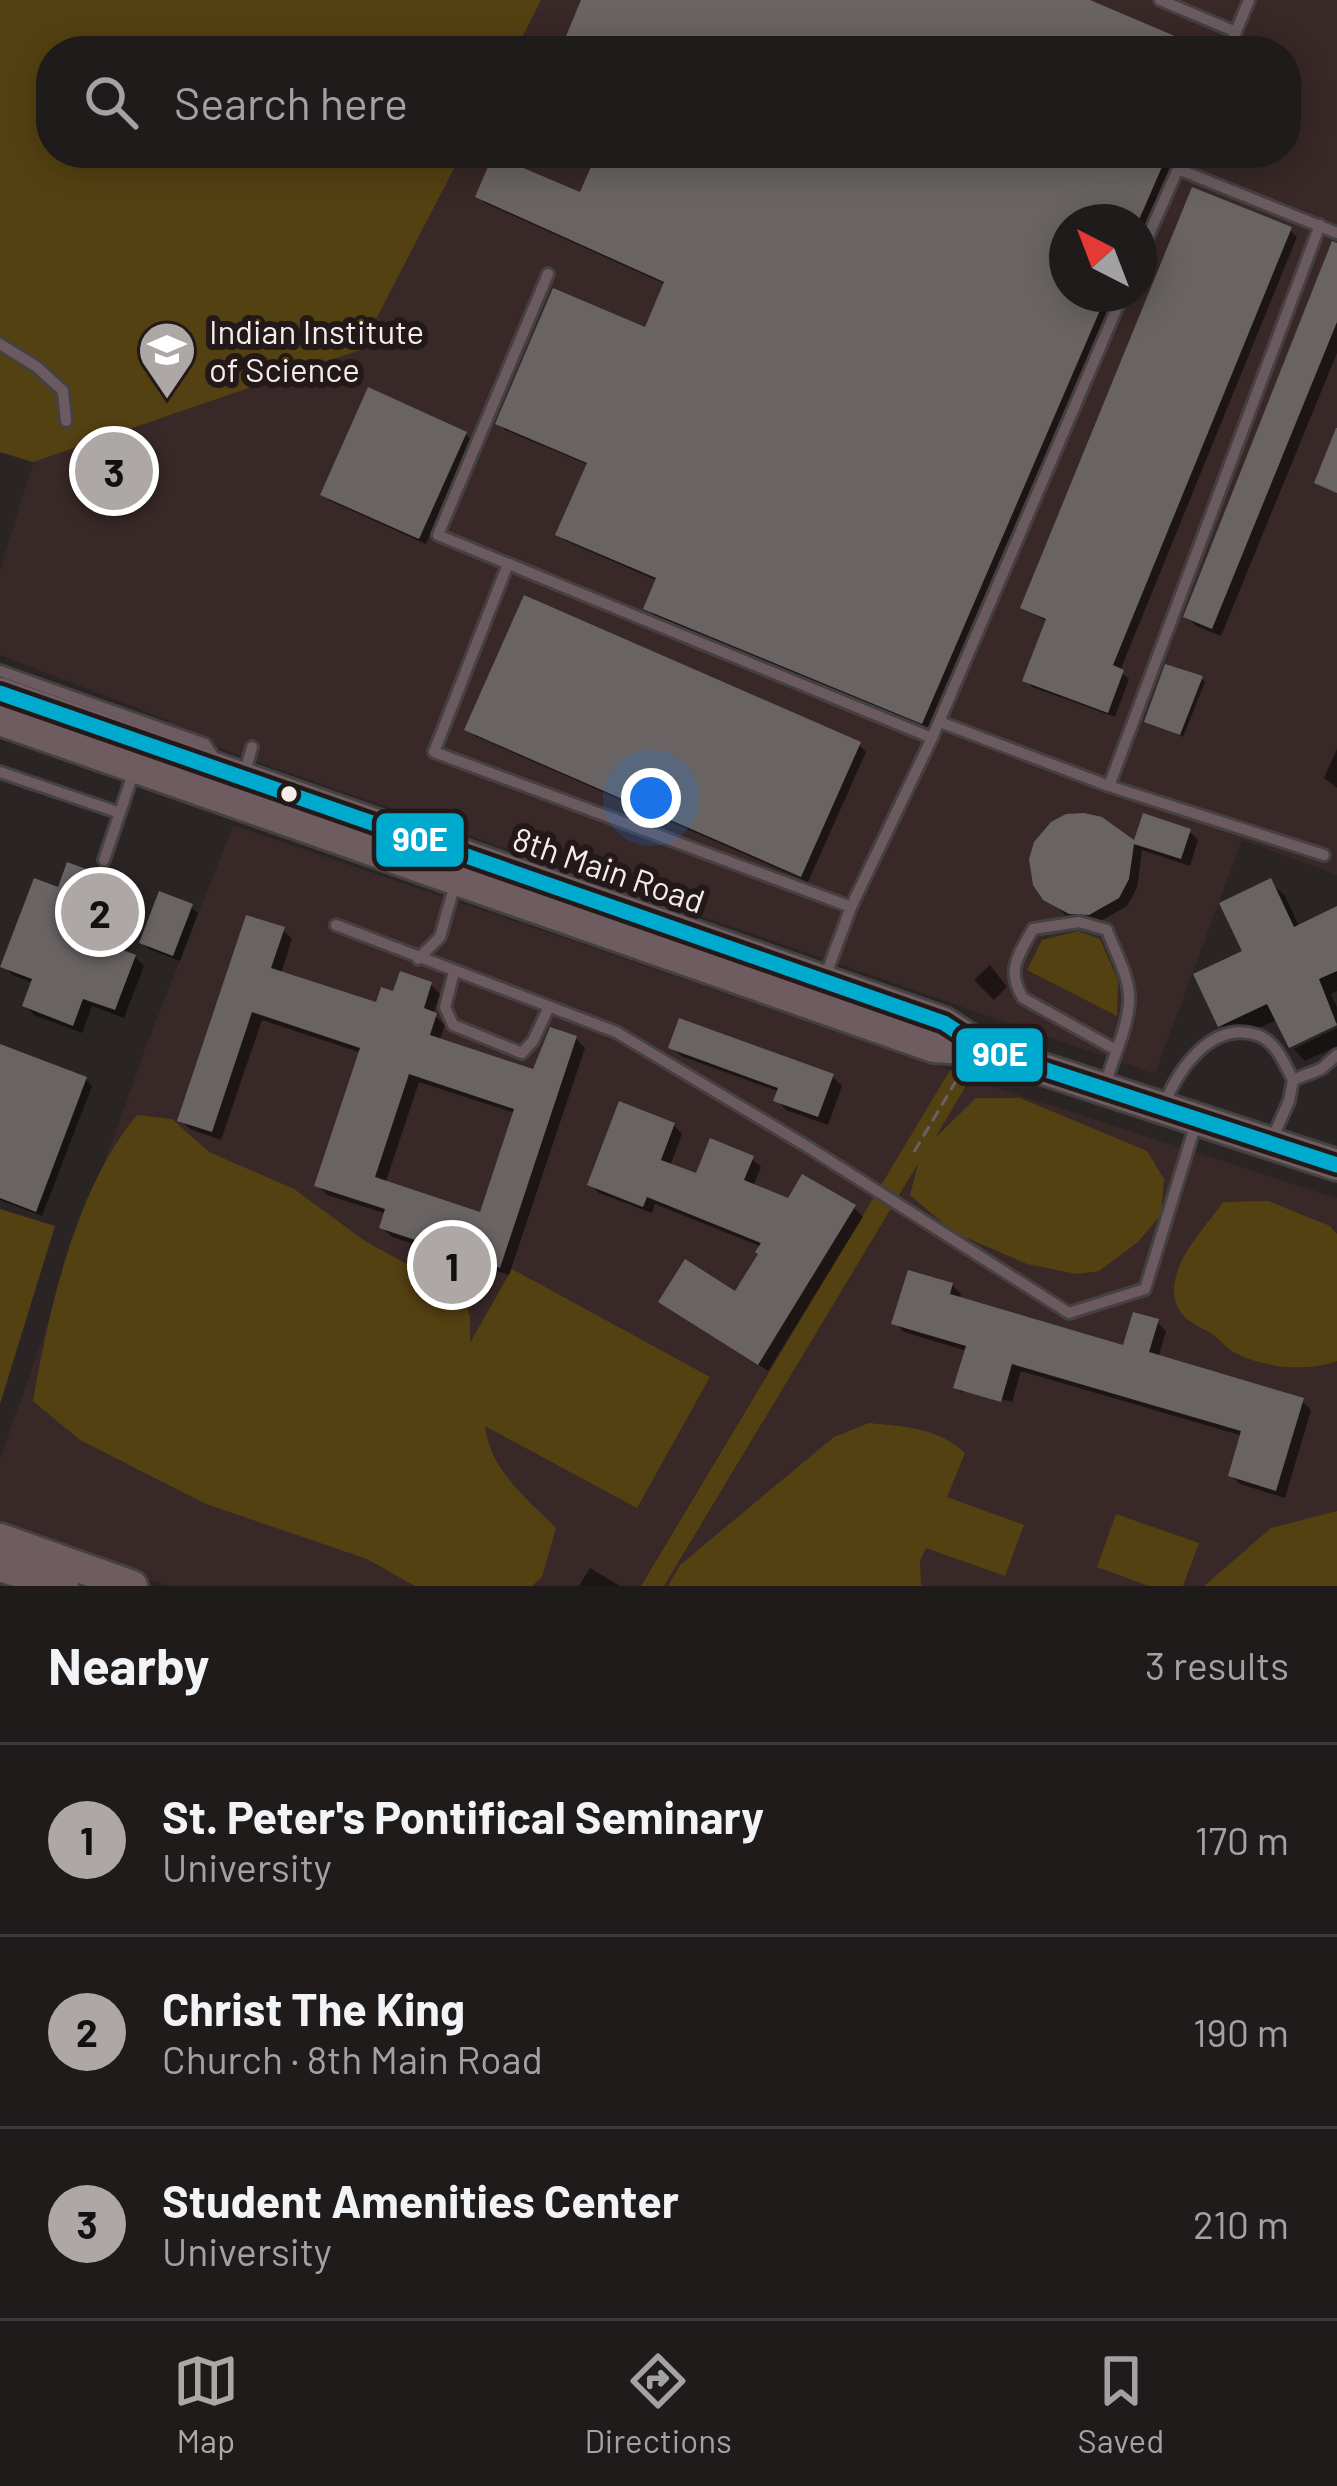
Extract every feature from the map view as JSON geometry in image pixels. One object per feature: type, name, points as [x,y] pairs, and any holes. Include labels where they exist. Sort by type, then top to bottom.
[{"type":"main road","name":"8th Main Road","points":[[3,705],[136,765],[456,881],[819,993],[944,1023],[974,1060],[1104,1089],[1337,1165]]},
{"type":"main road","name":"8th Main Road","points":[[3,705],[235,775],[819,993]]},
{"type":"main road","points":[[0,1539],[132,1586]]},
{"type":"main road","points":[[0,1566],[63,1586]]},
{"type":"lane","points":[[1160,0],[1236,32]]},
{"type":"lane","points":[[1234,36],[1249,0]]},
{"type":"lane","points":[[1157,216],[1178,169],[1337,233]]},
{"type":"lane","points":[[1109,786],[1320,225]]},
{"type":"lane","points":[[548,274],[438,535],[932,738]]},
{"type":"lane","points":[[819,993],[851,907],[940,722],[1115,312]]},
{"type":"lane","points":[[0,344],[37,367],[63,392],[66,421]]},
{"type":"lane","points":[[508,564],[434,752],[851,907]]},
{"type":"lane","points":[[940,722],[1109,786],[1324,855]]},
{"type":"lane","points":[[235,775],[252,747]]},
{"type":"lane","points":[[104,860],[136,765]]},
{"type":"lane","points":[[0,772],[120,813]]},
{"type":"lane","points":[[418,959],[440,937],[456,881]]},
{"type":"lane","points":[[1104,1089],[1116,1050],[1130,1002],[1107,930],[1079,922],[1033,929],[1012,966],[1014,983],[1023,998],[1116,1050]]},
{"type":"lane","points":[[336,925],[616,1032],[1069,1313],[1145,1289],[1197,1120]]},
{"type":"lane","points":[[454,972],[445,1007],[454,1025],[522,1053],[533,1042],[549,1007]]},
{"type":"lane","points":[[1162,1108],[1173,1080],[1204,1046],[1234,1034],[1259,1035],[1278,1051],[1293,1080],[1270,1143]]},
{"type":"lane","points":[[1293,1080],[1321,1069],[1337,1055]]},
{"type":"path","points":[[914,1152],[974,1060]]},
{"type":"shaded area","points":[[0,0],[1337,0],[1337,875],[1242,840],[1155,1074],[249,759],[166,727],[168,720],[0,655],[0,570],[33,463],[0,452]]},
{"type":"shaded area","points":[[0,0],[541,0],[523,36],[36,36],[36,168],[454,168],[360,350],[33,462],[0,452]]},
{"type":"shaded area","points":[[233,825],[950,1070],[641,1586],[169,1586],[0,1534],[0,1459],[143,1054]]},
{"type":"shaded area","points":[[1078,931],[1100,939],[1118,980],[1117,1016],[1027,970],[1042,940]]},
{"type":"shaded area","points":[[950,1070],[970,1079],[935,1138],[976,1098],[1020,1098],[1147,1151],[1164,1179],[1161,1215],[1138,1242],[1099,1271],[1077,1274],[1027,1264],[953,1232],[910,1195],[918,1164],[664,1586],[641,1586]]},
{"type":"shaded area","points":[[970,1079],[1337,1198],[1337,1586],[664,1586]]},
{"type":"shaded area","points":[[137,1115],[172,1119],[209,1152],[294,1189],[365,1241],[461,1294],[470,1316],[470,1343],[512,1269],[710,1377],[637,1508],[485,1426],[502,1470],[556,1528],[542,1577],[532,1586],[415,1586],[367,1559],[206,1504],[80,1440],[33,1401],[68,1251],[97,1178]]},
{"type":"shaded area","points":[[1268,1201],[1330,1226],[1337,1234],[1337,1361],[1300,1367],[1248,1359],[1189,1321],[1177,1306],[1174,1291],[1179,1267],[1223,1202]]},
{"type":"shaded area","points":[[0,1209],[55,1226],[0,1404]]},
{"type":"shaded area","points":[[869,1423],[932,1433],[965,1453],[947,1497],[1024,1525],[1005,1576],[926,1548],[920,1561],[921,1586],[668,1586],[680,1565],[834,1437]]},
{"type":"shaded area","points":[[1337,1511],[1337,1586],[1204,1586],[1271,1528]]},
{"type":"shaded area","points":[[1116,1514],[1199,1543],[1183,1586],[1149,1586],[1097,1567]]},
{"type":"building","points":[[581,0],[1090,0],[1175,36],[566,36]]},
{"type":"building","points":[[487,168],[524,168],[580,192],[590,168],[1161,168],[1146,204],[1049,204],[1049,312],[1099,312],[922,724],[643,609],[656,578],[555,535],[587,463],[495,424],[553,288],[645,327],[664,282],[475,197]]},
{"type":"building","points":[[1192,187],[1292,227],[1113,665],[1124,670],[1108,713],[1022,681],[1046,619],[1020,608],[1141,312],[1157,312],[1157,273]]},
{"type":"building","points":[[1332,241],[1337,243],[1337,322],[1212,629],[1183,617]]},
{"type":"building","points":[[368,387],[467,432],[419,539],[320,495]]},
{"type":"building","points":[[1337,428],[1337,493],[1314,483]]},
{"type":"building","points":[[524,595],[861,742],[801,877],[464,730]]},
{"type":"building","points":[[1165,664],[1203,676],[1180,735],[1144,722]]},
{"type":"building","points":[[1143,813],[1191,829],[1181,859],[1134,844],[1129,879],[1119,898],[1089,915],[1069,914],[1043,900],[1033,885],[1029,859],[1034,842],[1051,822],[1066,814],[1102,817],[1134,840]]},
{"type":"building","points":[[67,862],[116,880],[94,939],[136,955],[115,1010],[83,999],[73,1026],[22,1006],[32,979],[0,967],[34,878],[58,887]]},
{"type":"building","points":[[1271,878],[1294,927],[1337,906],[1337,971],[1319,979],[1337,1025],[1289,1048],[1267,1004],[1218,1027],[1193,974],[1242,951],[1219,903]]},
{"type":"building","points":[[159,891],[193,904],[173,956],[139,943]]},
{"type":"building","points":[[246,915],[285,927],[271,968],[376,1002],[381,987],[393,991],[400,971],[432,982],[424,1008],[437,1013],[430,1035],[533,1069],[550,1027],[577,1036],[500,1268],[379,1228],[385,1209],[314,1186],[360,1048],[252,1012],[212,1132],[177,1121]],"holes":[[[409,1074],[514,1109],[480,1212],[375,1177]]]},
{"type":"building","points":[[679,1018],[834,1074],[818,1117],[773,1101],[778,1088],[668,1048]]},
{"type":"building","points":[[0,1044],[87,1077],[36,1212],[0,1198]]},
{"type":"building","points":[[619,1101],[675,1123],[661,1160],[696,1173],[710,1138],[754,1156],[744,1180],[788,1198],[802,1174],[856,1205],[758,1365],[658,1302],[685,1259],[735,1291],[761,1243],[647,1197],[643,1207],[587,1185]]},
{"type":"building","points":[[908,1270],[953,1283],[950,1294],[1123,1345],[1133,1312],[1159,1319],[1149,1352],[1304,1398],[1276,1491],[1228,1476],[1241,1431],[1012,1364],[1001,1402],[953,1388],[966,1346],[891,1324]]},
{"type":"transit line","name":"90E","points":[[0,693],[944,1023],[985,1050],[1337,1165]]},
{"type":"place","name":"Indian Institute of Science","points":[[167,401]]},
{"type":"place","name":"Student Amenities Center","points":[[114,471]]},
{"type":"place","name":"Christ The King","points":[[100,912]]},
{"type":"place","name":"St. Peter's Pontifical Seminary","points":[[452,1265]]}]
